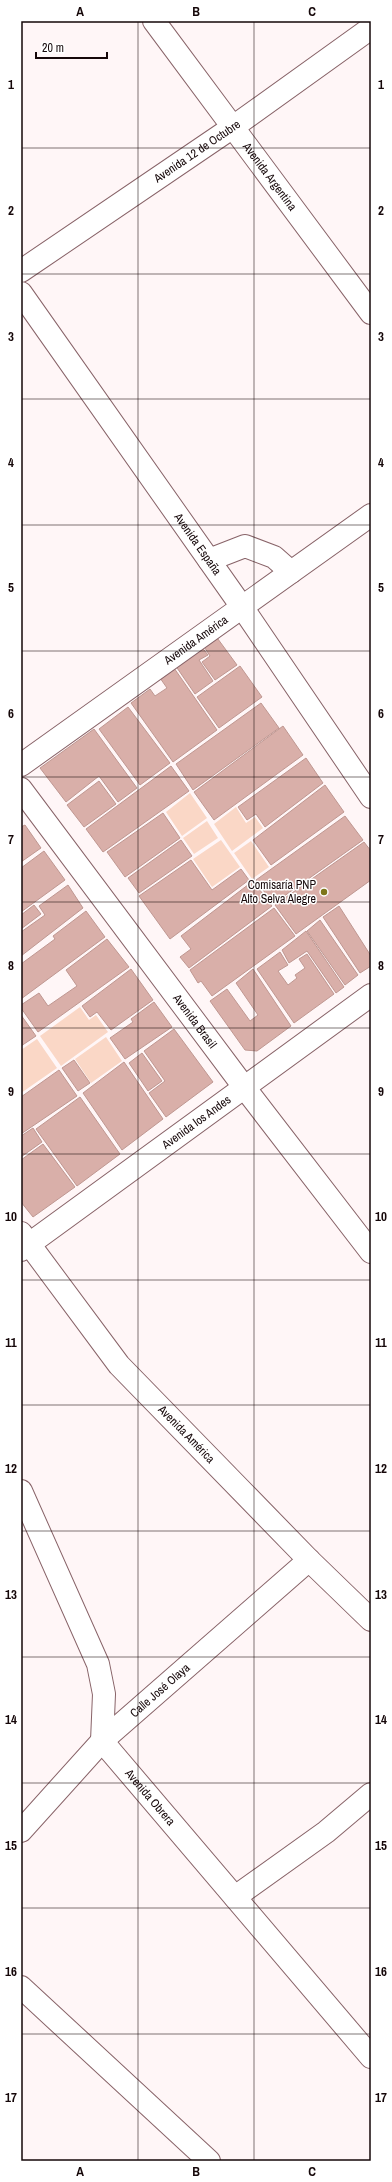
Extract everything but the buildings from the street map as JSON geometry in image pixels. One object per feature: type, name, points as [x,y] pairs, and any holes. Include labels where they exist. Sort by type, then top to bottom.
[{"type":"street","name":"Avenida Argentina","points":[[154,21],[371,313]]},
{"type":"street","name":"Avenida 12 de Octubre","points":[[21,271],[233,127],[371,28]]},
{"type":"street","name":"Avenida España","points":[[21,293],[242,607],[371,797]]},
{"type":"street","name":"Avenida América","points":[[21,765],[371,515]]},
{"type":"street","points":[[209,560],[245,546],[274,557],[291,572]]},
{"type":"street","name":"Avenida Brasil","points":[[21,789],[244,1087],[371,1252]]},
{"type":"street","name":"Avenida los Andes","points":[[24,1242],[244,1087],[371,994]]},
{"type":"street","name":"Avenida América","points":[[24,1242],[119,1364],[309,1560],[371,1620]]},
{"type":"street","points":[[21,1491],[98,1664],[104,1694],[102,1741]]},
{"type":"street","name":"Calle José Olaya","points":[[21,1831],[102,1741],[309,1560]]},
{"type":"street","name":"Avenida Obrera","points":[[102,1741],[371,2057]]},
{"type":"street","points":[[235,1897],[326,1832],[371,1794]]},
{"type":"street","points":[[21,1987],[208,2161]]},
{"type":"shaded area","points":[[190,793],[207,818],[182,836],[166,812]]},
{"type":"shaded area","points":[[236,807],[246,823],[255,817],[263,828],[232,851],[214,824]]},
{"type":"shaded area","points":[[207,821],[218,838],[194,854],[183,838]]},
{"type":"shaded area","points":[[221,840],[240,867],[212,887],[193,859]]},
{"type":"shaded area","points":[[251,841],[269,867],[252,879],[234,853]]},
{"type":"shaded area","points":[[80,1007],[89,1020],[96,1015],[108,1032],[61,1066],[40,1036]]},
{"type":"shaded area","points":[[106,1037],[122,1061],[91,1083],[75,1059]]},
{"type":"shaded area","points":[[37,1039],[57,1068],[21,1093],[21,1050]]},
{"type":"place","name":"Comisaría PNP Alto Selva Alegre","points":[[324,892]]}]
